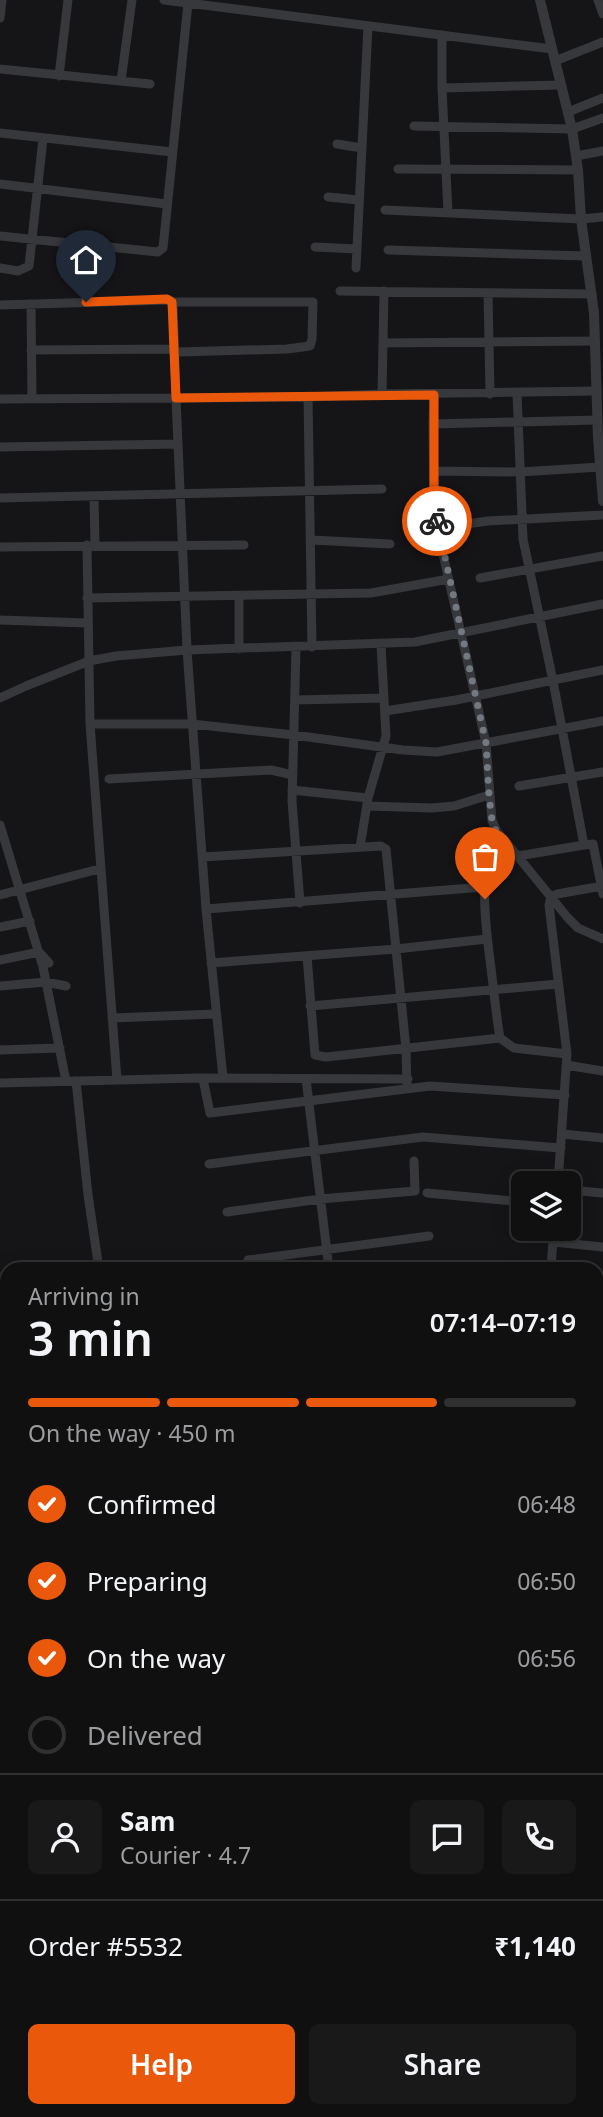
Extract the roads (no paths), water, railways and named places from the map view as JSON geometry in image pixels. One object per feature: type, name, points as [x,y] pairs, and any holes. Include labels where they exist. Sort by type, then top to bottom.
[{"type":"street","points":[[0,19],[2,0]]},
{"type":"street","points":[[59,76],[68,0]]},
{"type":"street","points":[[121,81],[131,0]]},
{"type":"street","points":[[164,0],[552,49]]},
{"type":"street","points":[[540,0],[572,129],[586,256],[598,313],[595,341],[599,365],[597,391],[600,406],[597,420],[603,501]]},
{"type":"street","points":[[598,0],[603,14]]},
{"type":"street","points":[[0,236],[158,252],[164,244],[188,3]]},
{"type":"street","points":[[356,268],[368,26]]},
{"type":"street","points":[[442,35],[448,213]]},
{"type":"street","points":[[555,61],[603,42]]},
{"type":"street","points":[[0,69],[150,84]]},
{"type":"street","points":[[442,88],[561,85]]},
{"type":"street","points":[[568,112],[603,98]]},
{"type":"street","points":[[414,126],[572,129],[603,118]]},
{"type":"street","points":[[0,132],[172,152]]},
{"type":"street","points":[[0,268],[18,271],[29,266],[43,139]]},
{"type":"street","points":[[337,144],[362,148]]},
{"type":"street","points":[[576,156],[603,151]]},
{"type":"street","points":[[398,169],[578,170]]},
{"type":"street","points":[[0,184],[166,204]]},
{"type":"street","points":[[328,197],[359,200]]},
{"type":"street","points":[[385,210],[603,218]]},
{"type":"street","points":[[315,247],[357,249]]},
{"type":"street","points":[[388,250],[586,256]]},
{"type":"street","points":[[340,291],[592,294]]},
{"type":"street","points":[[382,394],[384,291]]},
{"type":"street","points":[[488,293],[490,394]]},
{"type":"street","points":[[0,305],[167,299],[172,302],[313,302],[312,339],[307,348],[179,352],[174,349],[31,350]]},
{"type":"street","points":[[172,302],[187,650],[206,909],[223,1079]]},
{"type":"street","points":[[31,304],[32,398]]},
{"type":"street","points":[[383,343],[595,341]]},
{"type":"street","points":[[0,398],[308,397],[597,391]]},
{"type":"street","points":[[517,393],[521,519],[529,568],[572,777],[593,844],[603,889],[572,890],[551,897]]},
{"type":"street","points":[[434,395],[437,528],[486,743],[492,821],[496,831],[578,928],[603,939]]},
{"type":"street","points":[[308,397],[312,648]]},
{"type":"street","points":[[433,424],[597,420]]},
{"type":"street","points":[[0,447],[177,444]]},
{"type":"street","points":[[434,471],[520,472],[600,467]]},
{"type":"street","points":[[0,498],[382,489]]},
{"type":"street","points":[[94,497],[87,598],[90,724],[117,1080]]},
{"type":"street","points":[[437,528],[521,519],[603,515]]},
{"type":"street","points":[[311,540],[390,544]]},
{"type":"street","points":[[0,547],[244,545]]},
{"type":"street","points":[[480,579],[603,556]]},
{"type":"street","points":[[87,598],[239,597],[390,591],[449,579]]},
{"type":"street","points":[[239,597],[239,649]]},
{"type":"street","points":[[0,698],[89,661],[116,656],[187,650],[312,648],[415,642],[603,604]]},
{"type":"street","points":[[0,620],[87,623]]},
{"type":"street","points":[[360,847],[367,802],[384,747],[381,645]]},
{"type":"street","points":[[296,648],[292,790],[300,903]]},
{"type":"street","points":[[385,711],[477,696],[603,670]]},
{"type":"street","points":[[295,700],[384,698]]},
{"type":"street","points":[[90,724],[192,724],[437,752],[603,721]]},
{"type":"street","points":[[109,779],[271,771],[293,775]]},
{"type":"street","points":[[519,786],[603,772]]},
{"type":"street","points":[[292,790],[367,802],[432,808],[454,806],[489,795]]},
{"type":"street","points":[[496,831],[489,848],[484,887],[487,939],[500,1038]]},
{"type":"street","points":[[1,832],[39,952],[60,1048],[71,1081],[98,1262]]},
{"type":"street","points":[[518,856],[593,844]]},
{"type":"street","points":[[202,857],[381,846],[386,849],[407,1049],[407,1083]]},
{"type":"street","points":[[0,863],[12,860]]},
{"type":"street","points":[[0,895],[99,869]]},
{"type":"street","points":[[206,909],[484,887]]},
{"type":"street","points":[[551,897],[550,914],[566,1060],[559,1171]]},
{"type":"street","points":[[0,927],[30,921]]},
{"type":"street","points":[[211,963],[397,949],[487,939]]},
{"type":"street","points":[[0,960],[39,952]]},
{"type":"street","points":[[39,952],[49,963]]},
{"type":"street","points":[[307,956],[315,1055],[326,1057],[500,1038],[514,1048],[603,1071]]},
{"type":"street","points":[[0,986],[46,982],[65,986]]},
{"type":"street","points":[[310,1006],[558,984]]},
{"type":"street","points":[[112,1018],[216,1014]]},
{"type":"street","points":[[0,1050],[60,1048]]},
{"type":"street","points":[[203,1079],[209,1113],[308,1103],[407,1083]]},
{"type":"street","points":[[0,1083],[306,1079],[407,1083],[565,1095]]},
{"type":"street","points":[[306,1079],[328,1262]]},
{"type":"street","points":[[562,1134],[603,1138]]},
{"type":"street","points":[[209,1164],[423,1137],[561,1149]]},
{"type":"street","points":[[227,1212],[320,1199],[415,1191],[414,1161]]},
{"type":"street","points":[[581,1191],[603,1193]]},
{"type":"street","points":[[427,1193],[511,1201]]},
{"type":"street","points":[[248,1260],[429,1236]]},
{"type":"street","points":[[551,1262],[553,1242],[603,1247]]}]
